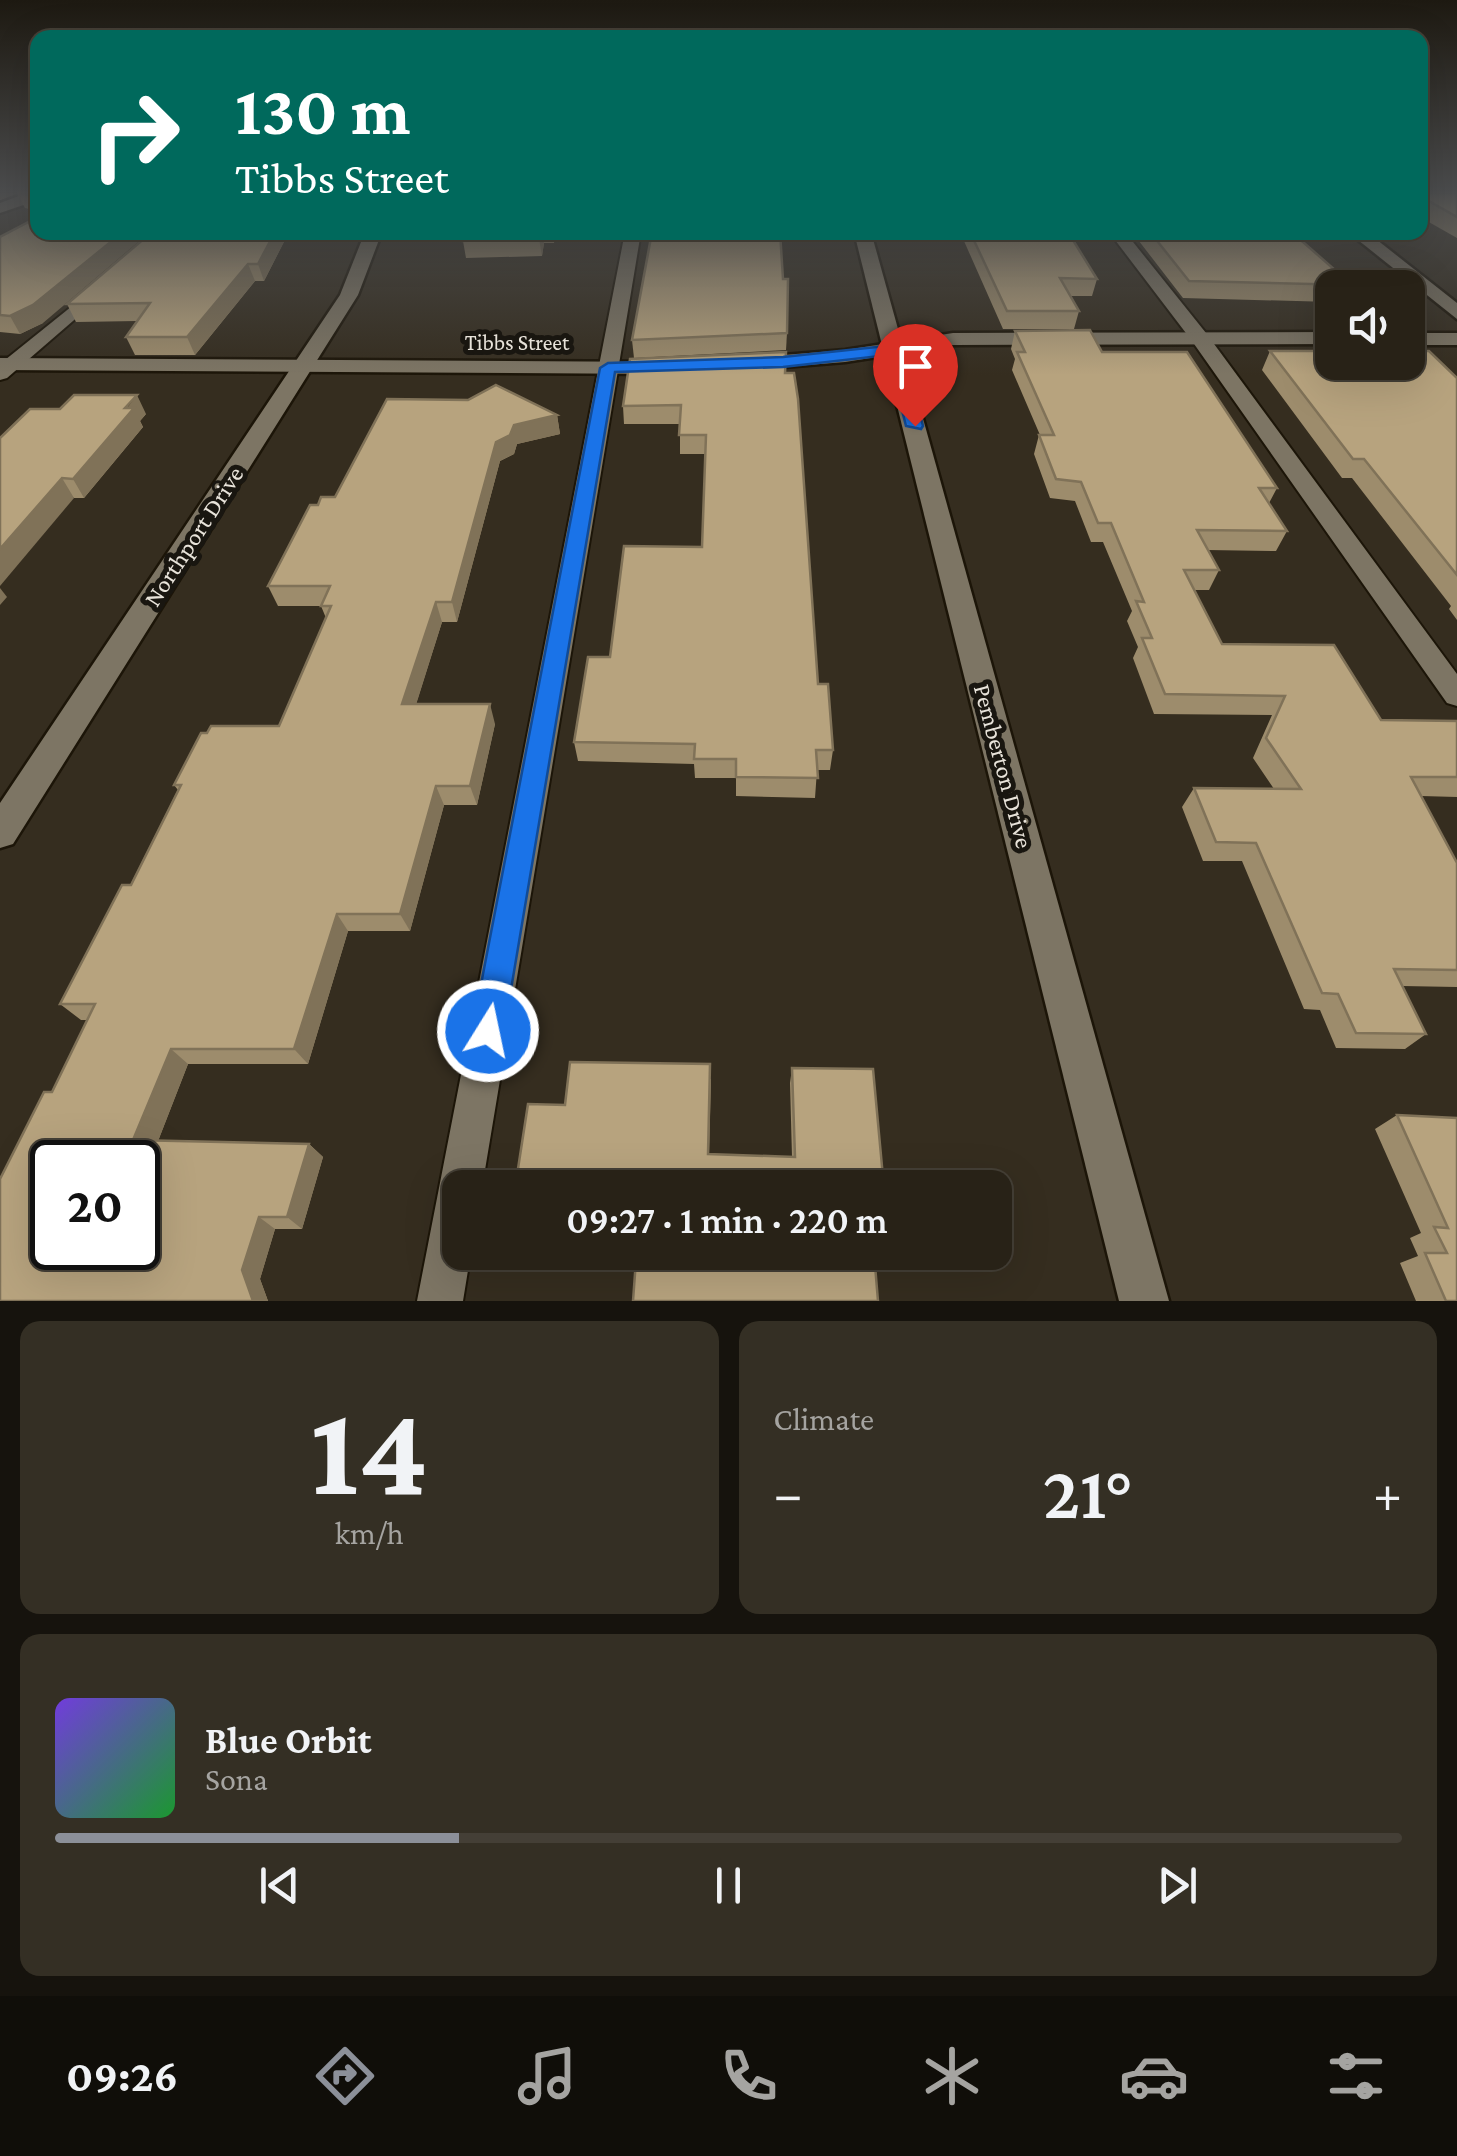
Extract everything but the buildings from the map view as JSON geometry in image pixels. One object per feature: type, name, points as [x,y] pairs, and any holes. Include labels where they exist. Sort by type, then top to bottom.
[{"type":"street","name":"Northport Drive","points":[[0,833],[349,295],[365,254]]},
{"type":"street","name":"Pemberton Drive","points":[[868,254],[1144,1301]]},
{"type":"street","points":[[1383,254],[1457,313]]},
{"type":"street","points":[[732,365],[984,338],[1315,338]]},
{"type":"street","points":[[1425,338],[1457,339]]},
{"type":"street","name":"Tibbs Street","points":[[4,367],[697,367]]},
{"type":"lane","points":[[463,1170],[629,254]]},
{"type":"lane","points":[[1133,254],[1199,337],[1457,696]]},
{"type":"lane","points":[[4,367],[110,280]]},
{"type":"lane","points":[[440,1301],[445,1270]]},
{"type":"route","points":[[488,1031],[608,368],[783,362],[895,350],[915,426]]}]
